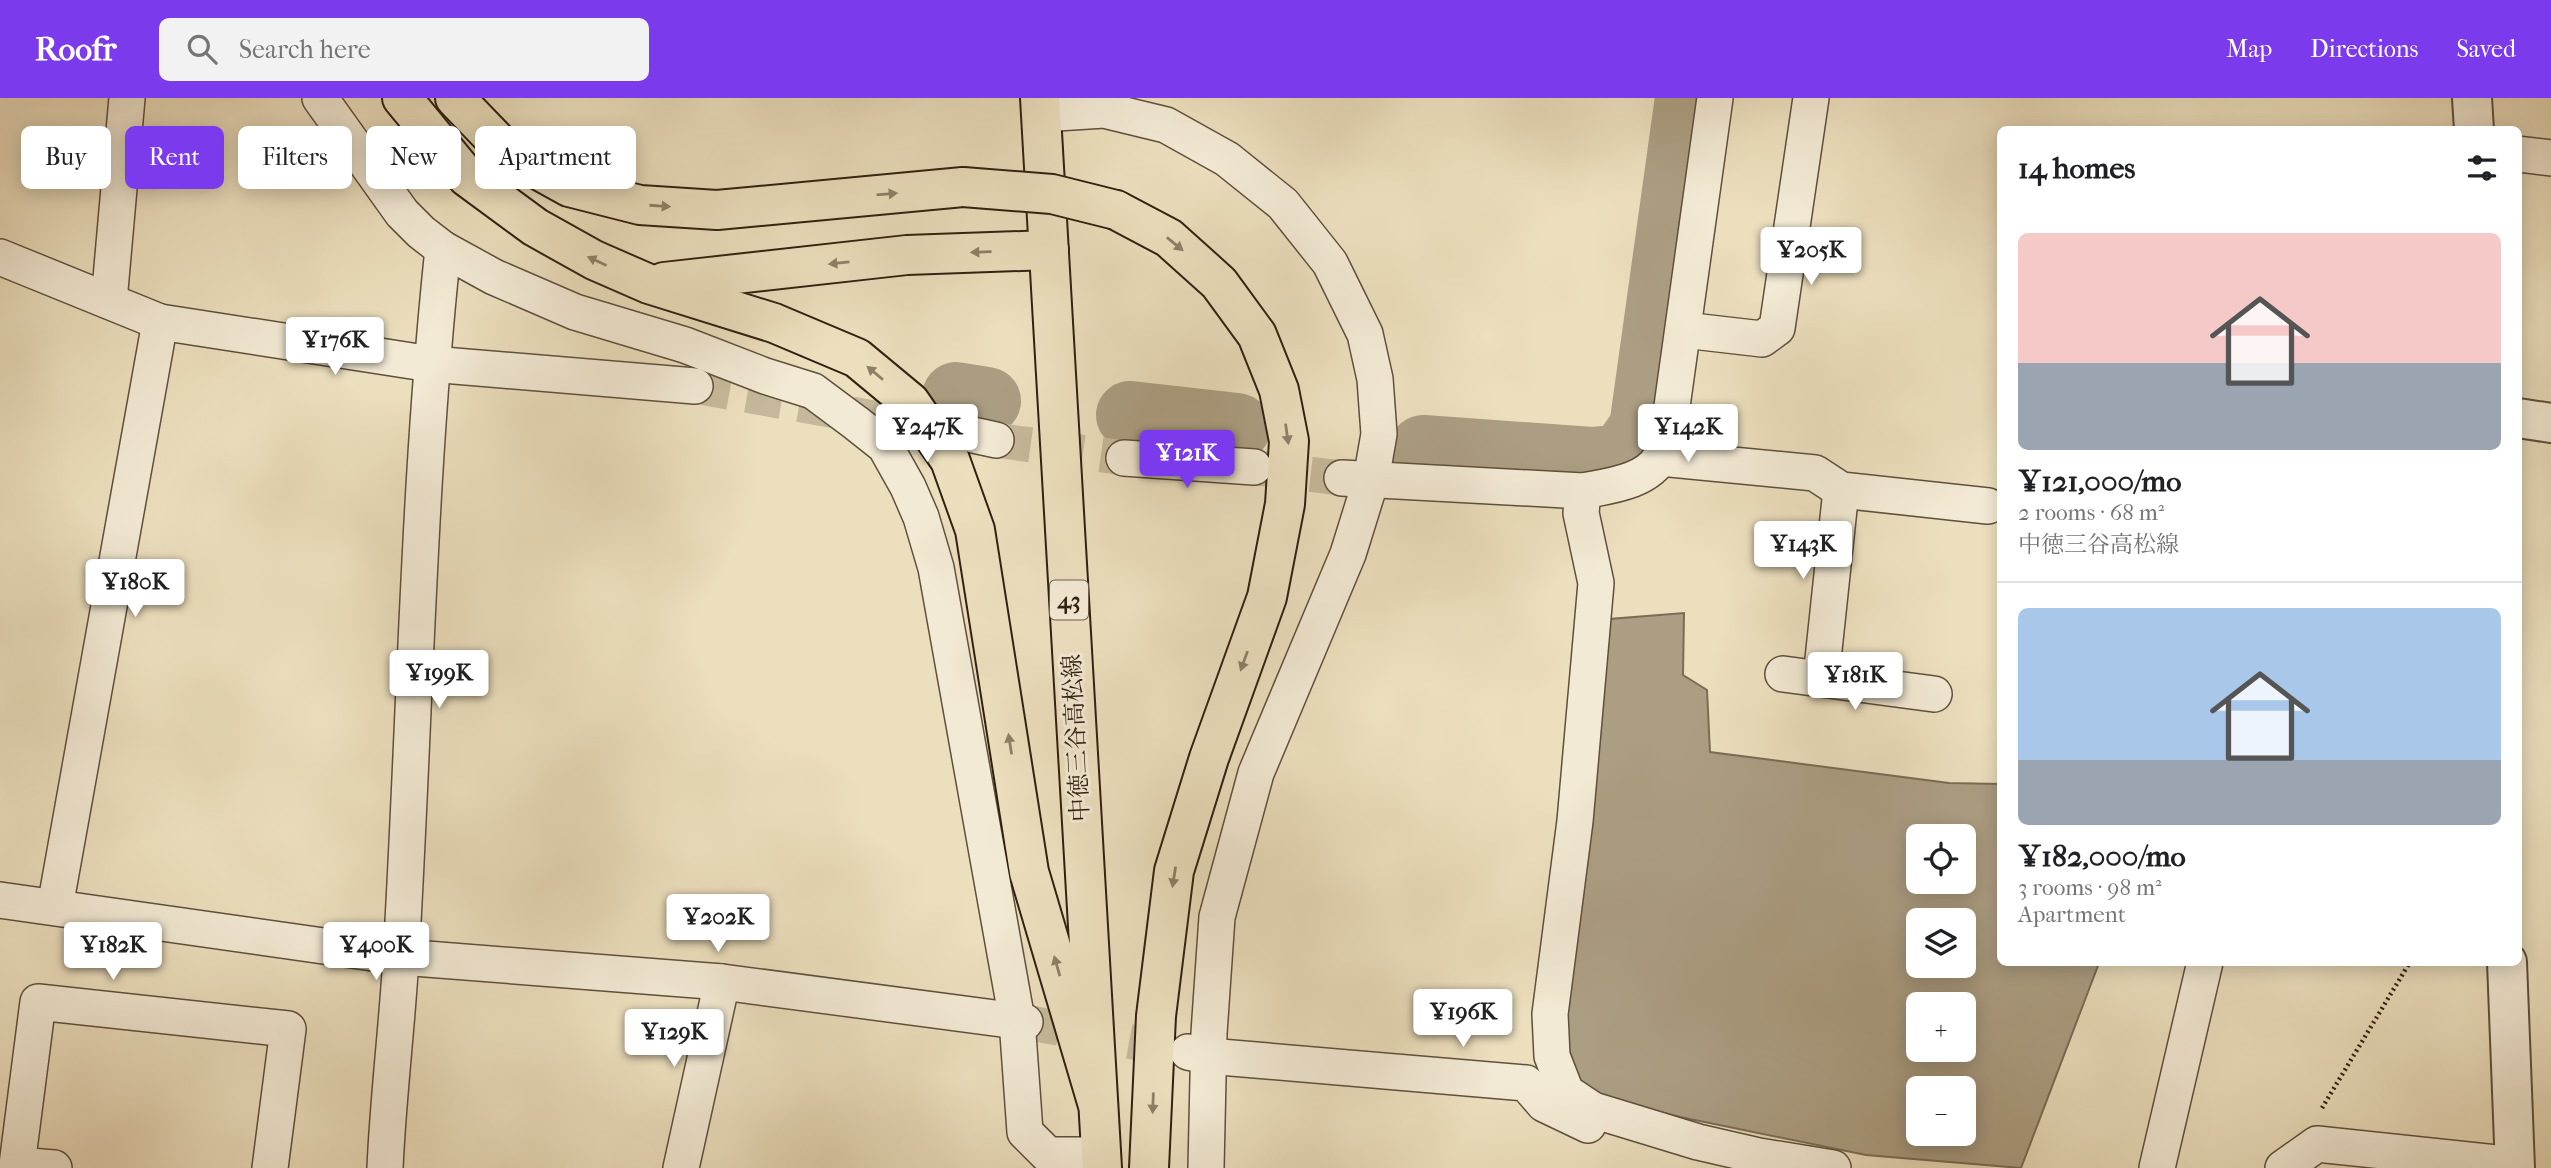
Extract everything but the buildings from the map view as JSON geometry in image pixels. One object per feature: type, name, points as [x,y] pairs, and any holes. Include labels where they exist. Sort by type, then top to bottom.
[{"type":"main road","points":[[402,98],[467,177],[535,228],[594,260],[649,284],[774,323],[858,358],[909,402],[950,460],[975,530],[1029,872],[1097,1102]]},
{"type":"main road","points":[[455,98],[508,153],[569,187],[640,205],[717,210],[962,187],[1052,194],[1116,210],[1169,238],[1219,283],[1257,335],[1279,390],[1289,441],[1285,504],[1267,597],[1209,758],[1174,871],[1156,1016],[1149,1168]]},
{"type":"main road","name":"中徳三谷高松線","points":[[1040,106],[1101,1161]]},
{"type":"main road","points":[[649,284],[907,255],[1049,250]]},
{"type":"street","points":[[109,301],[127,98]]},
{"type":"street","points":[[320,98],[402,213],[443,249],[494,277],[575,312],[685,345],[765,376],[813,391],[885,446],[921,517],[936,568],[1021,1021],[1025,1132],[1048,1155],[1101,1161]]},
{"type":"street","points":[[1357,479],[1583,491],[1621,484],[1647,471],[1660,458],[1668,435],[1715,98]]},
{"type":"street","points":[[1684,330],[1762,339],[1777,328],[1811,98]]},
{"type":"street","points":[[2472,98],[2474,126]]},
{"type":"street","points":[[1040,106],[1104,110],[1166,125],[1227,159],[1283,204],[1330,263],[1365,334],[1375,379],[1379,434],[1357,479],[1348,554],[1253,785],[1217,917],[1198,1054],[1206,1168]]},
{"type":"street","points":[[2522,154],[2551,158]]},
{"type":"street","points":[[385,1168],[401,957],[415,626],[431,363],[443,249]]},
{"type":"street","points":[[0,257],[160,321],[431,363],[695,386]]},
{"type":"street","points":[[55,907],[160,321]]},
{"type":"street","points":[[2522,419],[2551,423]]},
{"type":"street","points":[[1124,458],[1254,467]]},
{"type":"street","points":[[1660,458],[1815,473],[1841,490],[1989,506]]},
{"type":"street","points":[[1821,678],[1841,490]]},
{"type":"street","points":[[1583,491],[1581,513],[1596,583],[1575,821],[1550,1014],[1552,1056],[1566,1092],[1593,1110],[1758,1162],[1833,1168]]},
{"type":"street","points":[[1783,674],[1934,694]]},
{"type":"street","points":[[0,900],[401,957],[722,982],[1021,1021]]},
{"type":"street","points":[[2157,1168],[2204,966]]},
{"type":"street","points":[[2283,1168],[2317,1143],[2515,1166],[2507,966]]},
{"type":"street","points":[[681,1168],[722,982]]},
{"type":"street","points":[[54,1168],[17,1165],[38,1002],[288,1029],[270,1168]]},
{"type":"street","points":[[1198,1054],[1526,1083],[1544,1104],[1609,1135],[1643,1141],[1698,1142]]},
{"type":"path","points":[[2317,1143],[2321,1110],[2408,966]]},
{"type":"shaded area","points":[[1684,613],[1683,675],[1707,690],[1710,752],[1949,783],[1997,784],[1997,966],[2098,966],[2021,1168],[1866,1155],[1680,1117],[1607,1099],[1576,1078],[1569,1049],[1565,1007],[1588,858],[1609,619]]},
{"type":"waterway","points":[[1423,449],[1592,461],[1622,458],[1643,428],[1689,98]]},
{"type":"waterway","points":[[956,396],[987,401]]},
{"type":"waterway","points":[[1130,415],[1237,427]]},
{"type":"tunnel","points":[[695,386],[947,431]]},
{"type":"tunnel","points":[[996,440],[1124,458]]},
{"type":"tunnel","points":[[1258,468],[1342,478]]},
{"type":"tunnel","points":[[1025,1022],[1181,1051]]}]
